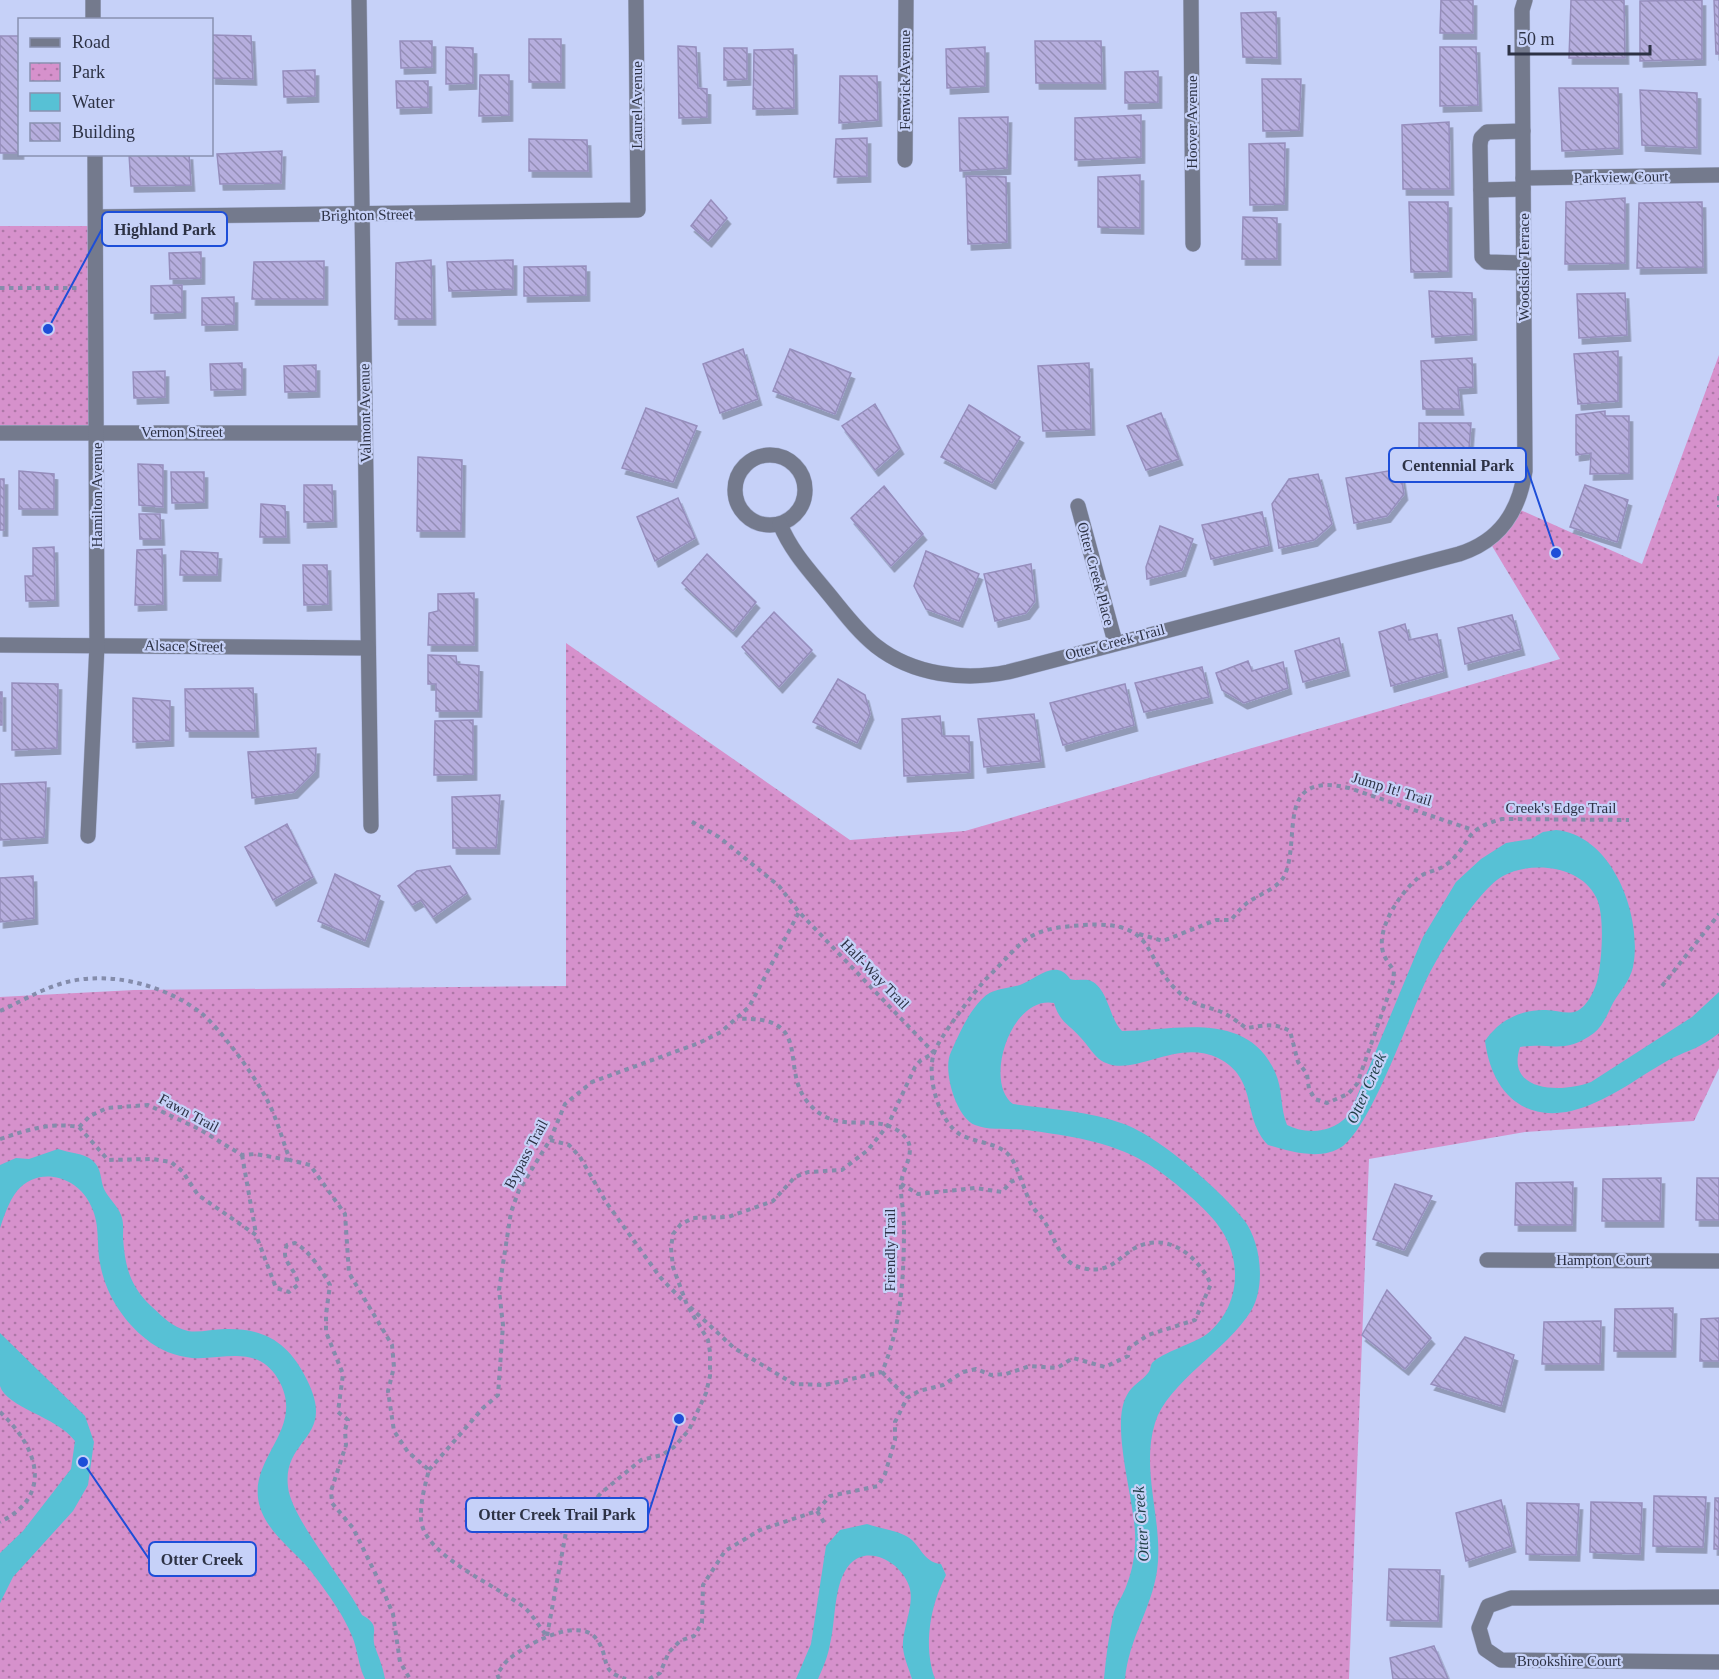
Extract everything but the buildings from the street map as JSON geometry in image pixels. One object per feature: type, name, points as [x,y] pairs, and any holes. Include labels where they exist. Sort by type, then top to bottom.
[{"type":"street","points":[[93,0],[93,18]]},
{"type":"street","name":"Valmont Avenue","points":[[359,0],[371,826]]},
{"type":"street","name":"Laurel Avenue","points":[[636,0],[638,210]]},
{"type":"street","name":"Fenwick Avenue","points":[[905,160],[906,0]]},
{"type":"street","name":"Hoover Avenue","points":[[1191,0],[1193,244]]},
{"type":"street","name":"Woodside Terrace","points":[[1502,528],[1518,501],[1525,471],[1522,10],[1525,0]]},
{"type":"street","points":[[1523,131],[1487,132],[1483,135],[1481,190],[1483,259],[1500,263],[1523,263]]},
{"type":"street","name":"Hamilton Avenue","points":[[88,836],[97,645],[95,156]]},
{"type":"street","name":"Parkview Court","points":[[1481,190],[1523,183],[1719,175]]},
{"type":"street","name":"Brighton Street","points":[[96,217],[638,210]]},
{"type":"street","name":"Vernon Street","points":[[0,433],[365,433]]},
{"type":"street","points":[[766,454],[779,455],[790,460],[801,471],[806,483],[806,497],[801,507],[791,519],[780,524],[766,525],[752,520],[742,512],[736,500],[737,478],[743,467],[754,458],[766,454]]},
{"type":"street","name":"Otter Creek Place","points":[[1078,506],[1115,642]]},
{"type":"street","name":"Otter Creek Trail","points":[[780,524],[789,546],[865,636],[891,656],[921,669],[949,675],[990,675],[1459,554],[1489,541],[1502,528]]},
{"type":"street","name":"Alsace Street","points":[[0,645],[368,648]]},
{"type":"street","name":"Hampton Court","points":[[1487,1260],[1719,1261]]},
{"type":"street","name":"Brookshire Court","points":[[1719,1597],[1511,1598],[1488,1606],[1479,1628],[1485,1649],[1501,1660],[1719,1662]]},
{"type":"path","points":[[0,288],[77,288]]},
{"type":"path","points":[[1719,496],[1719,507]]},
{"type":"path","name":"Jump It! Trail","points":[[1139,934],[1163,941],[1216,920],[1231,920],[1246,904],[1276,886],[1286,873],[1293,812],[1301,797],[1314,788],[1331,784],[1349,788],[1473,830]]},
{"type":"path","name":"Creek's Edge Trail","points":[[1473,830],[1502,819],[1629,820]]},
{"type":"path","name":"Half-Way Trail","points":[[689,820],[719,837],[778,886],[799,912],[934,1053]]},
{"type":"path","points":[[547,1636],[566,1532],[601,1493],[641,1460],[663,1455],[674,1447],[689,1430],[699,1412],[710,1376],[710,1352],[708,1340],[687,1305],[674,1267],[671,1248],[674,1234],[681,1224],[693,1218],[728,1217],[774,1201],[795,1177],[808,1172],[842,1170],[868,1150],[888,1125],[915,1067],[921,1060],[934,1053],[974,992],[1021,941],[1037,931],[1107,923],[1139,934],[1172,986],[1183,997],[1198,1006],[1219,1011],[1246,1028],[1268,1024],[1279,1025],[1290,1031],[1298,1062],[1307,1074],[1309,1089],[1315,1100],[1327,1103],[1348,1094],[1357,1084],[1393,982],[1394,970],[1383,954],[1382,939],[1387,922],[1410,886],[1420,876],[1449,863],[1473,830]]},
{"type":"path","name":"Bypass Trail","points":[[429,1470],[483,1408],[498,1395],[503,1325],[499,1290],[511,1212],[519,1190],[550,1140],[565,1104],[592,1082],[699,1043],[721,1032],[737,1019],[749,1007],[799,912]]},
{"type":"path","points":[[1662,986],[1719,914]]},
{"type":"path","points":[[0,1011],[42,990],[68,982],[93,978],[118,979],[137,983],[173,998],[201,1014],[242,1063],[266,1097],[290,1160]]},
{"type":"path","points":[[737,1019],[756,1018],[784,1032],[793,1046],[798,1084],[807,1100],[831,1120],[848,1125],[876,1123],[888,1125]]},
{"type":"path","points":[[649,1679],[660,1673],[669,1652],[680,1641],[694,1636],[702,1623],[703,1585],[725,1551],[760,1530],[817,1511],[830,1496],[878,1486],[885,1474],[895,1440],[895,1422],[908,1398],[919,1391],[943,1385],[963,1372],[976,1370],[991,1375],[1006,1374],[1030,1366],[1057,1368],[1073,1358],[1105,1367],[1116,1364],[1128,1356],[1130,1348],[1148,1335],[1195,1320],[1211,1284],[1202,1266],[1189,1253],[1176,1246],[1146,1243],[1106,1268],[1090,1270],[1072,1264],[1063,1256],[1045,1221],[1030,1202],[1012,1160],[1006,1153],[997,1147],[962,1135],[940,1113],[933,1076],[934,1053]]},
{"type":"path","name":"Fawn Trail","points":[[79,1127],[90,1116],[107,1108],[148,1105],[199,1129],[242,1155],[255,1154],[310,1165],[345,1214],[349,1273],[392,1345],[394,1367],[388,1390],[394,1431],[408,1452],[429,1470]]},
{"type":"path","points":[[0,1139],[37,1126],[57,1124],[79,1127],[108,1160],[152,1159],[171,1162],[183,1172],[198,1195],[256,1235]]},
{"type":"path","name":"Friendly Trail","points":[[882,1372],[892,1348],[903,1289],[901,1184],[910,1162],[911,1148],[903,1134],[888,1125]]},
{"type":"path","points":[[550,1140],[569,1145],[580,1157],[606,1202],[660,1277],[735,1348],[794,1384],[825,1385],[882,1372],[908,1398]]},
{"type":"path","points":[[242,1155],[256,1235],[276,1288],[289,1292],[298,1285],[298,1275],[285,1261],[284,1252],[287,1245],[295,1243],[303,1247],[330,1285],[326,1332],[343,1374],[338,1412],[348,1420],[345,1430],[346,1445],[331,1491],[332,1503],[353,1528],[380,1583],[393,1614],[400,1662],[410,1679]]},
{"type":"path","points":[[901,1184],[918,1194],[975,1188],[1002,1192],[1011,1182],[1019,1178]]},
{"type":"path","points":[[0,1412],[22,1436],[33,1457],[35,1476],[33,1491],[17,1514],[0,1522]]},
{"type":"path","points":[[429,1470],[423,1492],[421,1521],[432,1544],[483,1583],[526,1610],[547,1636]]},
{"type":"path","points":[[817,1511],[825,1524]]},
{"type":"path","points":[[499,1679],[497,1674],[509,1659],[547,1636],[573,1629],[586,1631],[597,1640],[606,1668],[617,1676],[627,1679]]},
{"type":"green space","points":[[0,226],[97,226],[97,432],[0,432]]},
{"type":"green space","points":[[1719,355],[1719,1068],[1694,1121],[1525,1132],[1369,1159],[1349,1679],[0,1679],[0,997],[134,990],[566,986],[566,643],[850,840],[965,831],[1560,659],[1489,541],[1516,508],[1642,564]]},
{"type":"water","points":[[1556,830],[1576,835],[1593,846],[1608,862],[1620,882],[1633,925],[1635,947],[1633,967],[1605,1019],[1594,1033],[1584,1040],[1565,1046],[1520,1047],[1518,1062],[1521,1073],[1528,1081],[1552,1088],[1579,1086],[1591,1082],[1692,1017],[1719,992],[1719,1033],[1706,1043],[1667,1061],[1592,1104],[1571,1111],[1552,1113],[1535,1111],[1520,1104],[1507,1094],[1497,1080],[1485,1041],[1503,1022],[1519,1014],[1537,1010],[1569,1013],[1581,1009],[1588,1001],[1595,986],[1599,969],[1602,925],[1596,897],[1579,878],[1555,869],[1541,867],[1515,871],[1497,880],[1473,906],[1449,939],[1429,974],[1388,1071],[1366,1116],[1354,1134],[1335,1151],[1306,1154],[1268,1145],[1260,1134],[1245,1087],[1239,1076],[1218,1058],[1202,1053],[1185,1053],[1124,1066],[1111,1065],[1096,1057],[1062,1019],[1054,1003],[1039,1004],[1025,1012],[1014,1026],[1001,1060],[1004,1093],[1013,1104],[1097,1116],[1124,1124],[1154,1140],[1205,1180],[1234,1208],[1250,1229],[1260,1264],[1259,1289],[1251,1311],[1228,1339],[1172,1394],[1155,1423],[1150,1459],[1158,1534],[1157,1571],[1150,1599],[1131,1650],[1125,1679],[1104,1679],[1114,1612],[1129,1578],[1135,1546],[1134,1518],[1122,1442],[1122,1408],[1129,1392],[1146,1376],[1156,1359],[1202,1337],[1218,1323],[1231,1299],[1235,1271],[1233,1257],[1222,1231],[1208,1213],[1171,1180],[1134,1156],[1096,1142],[1027,1130],[987,1128],[968,1121],[952,1092],[948,1070],[951,1052],[964,1024],[986,995],[1000,989],[1020,985],[1046,972],[1058,970],[1070,979],[1088,980],[1095,983],[1104,995],[1122,1031],[1208,1028],[1228,1031],[1247,1039],[1263,1052],[1275,1072],[1287,1125],[1313,1131],[1331,1128],[1351,1111],[1423,937],[1456,882],[1481,859],[1506,843],[1531,839],[1543,832]]},
{"type":"water","points":[[58,1149],[85,1156],[98,1166],[104,1189],[118,1208],[122,1218],[127,1267],[133,1283],[144,1299],[160,1314],[172,1324],[188,1331],[239,1329],[264,1335],[284,1347],[300,1367],[315,1400],[316,1415],[313,1427],[299,1447],[288,1471],[291,1500],[362,1615],[374,1626],[375,1647],[385,1679],[365,1679],[354,1641],[341,1613],[309,1569],[270,1527],[260,1507],[258,1490],[261,1474],[282,1429],[286,1414],[285,1397],[278,1379],[270,1368],[260,1361],[239,1356],[192,1358],[179,1356],[156,1346],[138,1332],[116,1306],[106,1285],[100,1263],[97,1225],[93,1210],[83,1193],[66,1181],[56,1177],[45,1177],[26,1183],[12,1199],[0,1228],[0,1165],[16,1158],[29,1159]]},
{"type":"water","points":[[0,1333],[85,1416],[94,1442],[88,1485],[73,1511],[13,1577],[0,1603],[0,1553],[23,1531],[71,1469],[75,1441],[67,1432],[4,1394],[0,1386]]},
{"type":"water","points":[[867,1524],[910,1538],[929,1560],[941,1564],[946,1575],[940,1587],[930,1626],[929,1653],[935,1679],[912,1679],[905,1660],[903,1641],[911,1596],[906,1580],[901,1572],[885,1559],[867,1556],[858,1558],[850,1564],[841,1581],[829,1648],[818,1679],[796,1679],[811,1644],[826,1546],[840,1530]]},
{"type":"place","name":"Highland Park","points":[[48,329]]},
{"type":"place","name":"Centennial Park","points":[[1556,553]]},
{"type":"place","name":"Otter Creek Trail Park","points":[[679,1419]]},
{"type":"place","name":"Otter Creek","points":[[83,1462]]}]
